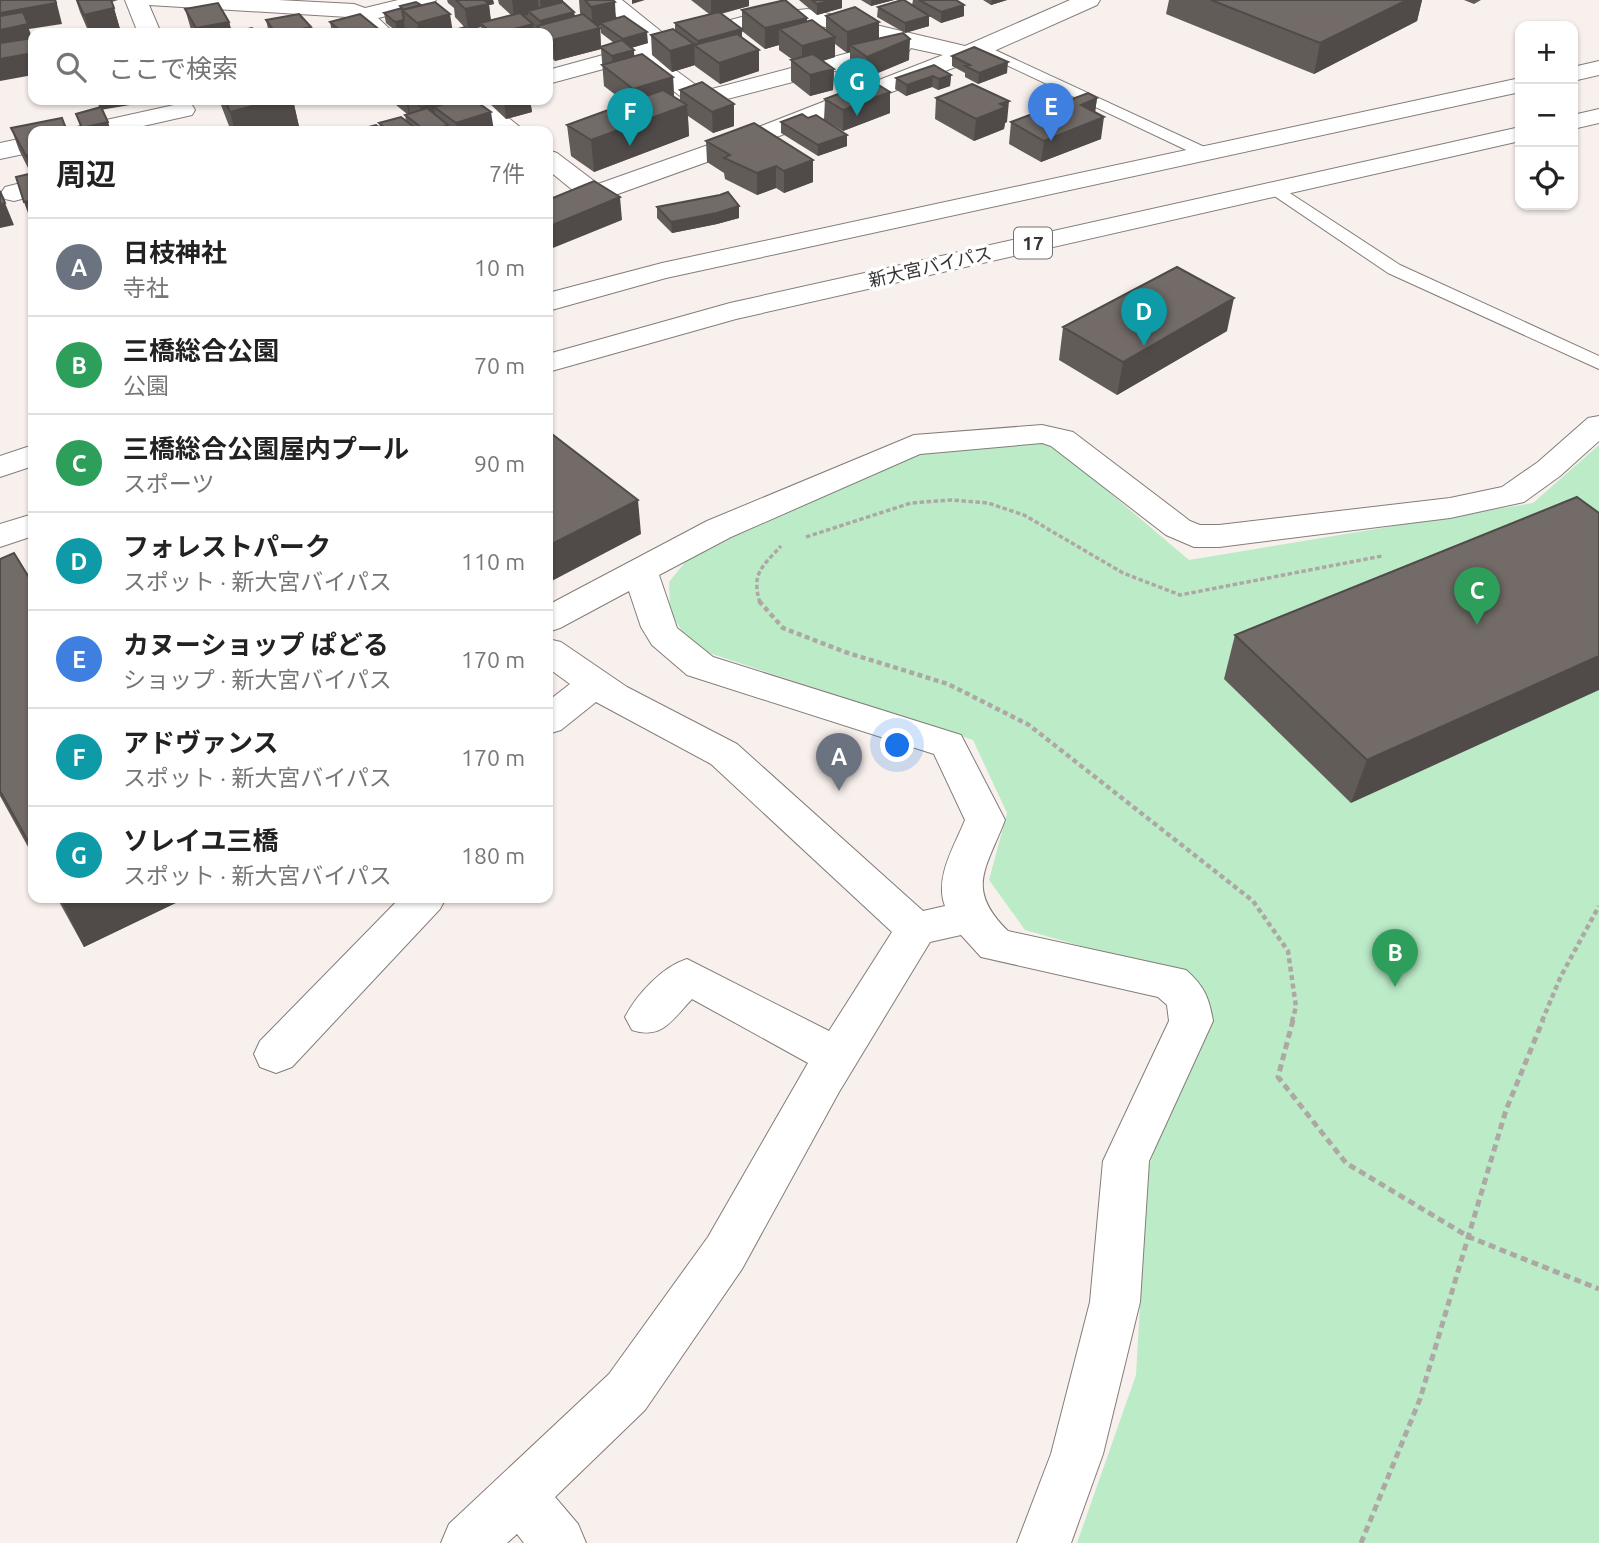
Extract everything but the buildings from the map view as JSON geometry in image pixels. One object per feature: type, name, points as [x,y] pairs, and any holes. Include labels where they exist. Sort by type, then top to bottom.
[{"type":"main road","points":[[136,0],[144,28]]},
{"type":"main road","points":[[157,0],[354,11],[377,28]]},
{"type":"main road","points":[[361,16],[425,0]]},
{"type":"main road","points":[[585,9],[609,1],[663,44]]},
{"type":"main road","points":[[553,209],[593,192],[765,133],[975,51],[1074,3]]},
{"type":"main road","points":[[845,24],[891,10]]},
{"type":"main road","points":[[553,76],[663,44],[781,18],[808,16],[919,42],[975,51]]},
{"type":"main road","points":[[636,52],[700,99],[919,42]]},
{"type":"main road","points":[[1578,73],[1599,68]]},
{"type":"main road","points":[[553,301],[662,271],[1515,86]]},
{"type":"main road","points":[[478,105],[505,126]]},
{"type":"main road","points":[[116,126],[183,114]]},
{"type":"main road","points":[[1578,121],[1599,116]]},
{"type":"main road","name":"新大宮バイパス","points":[[553,362],[730,312],[1515,135]]},
{"type":"main road","points":[[0,151],[28,145]]},
{"type":"main road","points":[[553,162],[593,192]]},
{"type":"main road","points":[[553,617],[719,529],[914,445],[1049,435],[1075,447],[1178,528],[1194,536],[1219,536],[1450,508],[1512,495],[1549,469],[1599,425]]},
{"type":"main road","points":[[0,467],[28,457]]},
{"type":"main road","points":[[0,536],[28,526]]},
{"type":"main road","points":[[641,572],[662,637],[674,650],[700,666],[948,745],[985,820],[960,885],[963,908],[968,917],[996,945],[1171,982],[1188,998],[1191,1020],[1126,1161],[1115,1301],[1077,1454],[1044,1543]]},
{"type":"main road","points":[[553,654],[595,682],[724,754],[916,929]]},
{"type":"main road","points":[[553,717],[595,682]]},
{"type":"main road","points":[[275,1054],[420,903]]},
{"type":"main road","points":[[468,1543],[627,1392],[725,1253],[836,1057],[916,929],[968,917]]},
{"type":"main road","points":[[647,1017],[687,976],[836,1057]]},
{"type":"main road","points":[[519,1495],[559,1543]]},
{"type":"lane","points":[[975,51],[1205,153]]},
{"type":"lane","points":[[1276,189],[1394,269],[1599,363]]},
{"type":"path","points":[[1385,556],[1180,595],[1123,573],[1024,515],[988,503],[952,500],[911,503],[855,519],[781,546],[758,572],[755,587],[761,607],[783,628],[845,652],[948,684],[1029,724],[1253,901],[1288,951],[1296,1007],[1278,1077],[1346,1163],[1469,1237],[1599,1289]]},
{"type":"path","points":[[1362,1543],[1420,1399],[1506,1110],[1561,976],[1599,906]]},
{"type":"green space","points":[[1037,443],[1057,448],[1189,560],[1533,503],[1599,445],[1599,1543],[1077,1543],[1136,1375],[1148,1168],[1204,1023],[1179,974],[1025,930],[989,880],[1007,813],[973,740],[709,653],[682,631],[670,612],[669,582],[686,561],[807,500],[915,454]]},
{"type":"place","name":"ソレイユ三橋","points":[[857,116]]},
{"type":"place","name":"カヌーショップ ぱどる","points":[[1051,141]]},
{"type":"place","name":"アドヴァンス","points":[[630,146]]},
{"type":"place","name":"フォレストパーク","points":[[1144,346]]},
{"type":"place","name":"三橋総合公園屋内プール","points":[[1477,625]]},
{"type":"place","name":"日枝神社","points":[[839,791]]},
{"type":"place","name":"三橋総合公園","points":[[1395,987]]}]
